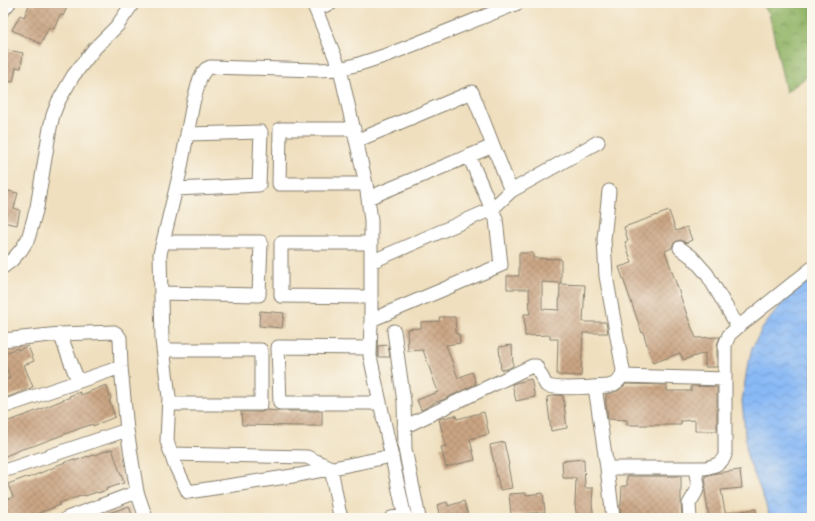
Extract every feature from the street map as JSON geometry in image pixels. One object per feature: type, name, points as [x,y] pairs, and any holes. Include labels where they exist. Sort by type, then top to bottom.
[{"type":"street","points":[[3,9],[9,3]]},
{"type":"street","points":[[3,267],[21,250],[28,239],[37,208],[50,128],[58,102],[72,76],[95,48],[117,26],[133,3]]},
{"type":"street","points":[[332,3],[314,6],[340,69],[366,184],[371,220],[370,356],[405,517],[391,518]]},
{"type":"street","points":[[392,456],[299,475],[188,492],[174,463],[167,441],[169,397],[162,340],[160,254],[180,172],[193,103],[202,73],[210,67],[317,70],[340,69],[390,54],[518,3]]},
{"type":"street","points":[[366,184],[280,184],[280,129],[355,135],[472,92],[511,191]]},
{"type":"street","points":[[176,189],[259,185],[261,132],[187,134]]},
{"type":"street","points":[[370,262],[492,209],[511,191],[598,142]]},
{"type":"street","points":[[368,198],[493,146]]},
{"type":"street","points":[[371,320],[502,265],[496,219],[469,156]]},
{"type":"street","points":[[404,427],[532,366],[536,366],[546,385],[549,386],[608,386],[614,385],[622,376],[623,370],[606,276],[604,238],[610,191]]},
{"type":"street","points":[[161,293],[259,295],[262,242],[163,242]]},
{"type":"street","points":[[371,243],[282,243],[281,296],[371,297]]},
{"type":"street","points":[[680,248],[707,274],[738,327]]},
{"type":"street","points":[[607,468],[705,468],[716,465],[724,459],[725,345],[729,335],[812,268]]},
{"type":"street","points":[[394,331],[404,402],[405,449],[419,518]]},
{"type":"street","points":[[3,340],[60,334],[114,332],[117,334],[120,338],[126,430],[138,492],[146,518]]},
{"type":"street","points":[[60,334],[78,381]]},
{"type":"street","points":[[370,348],[278,347],[280,403],[380,403]]},
{"type":"street","points":[[163,350],[261,350],[261,404],[169,404]]},
{"type":"street","points":[[3,407],[121,367]]},
{"type":"street","points":[[622,376],[725,379]]},
{"type":"street","points":[[595,387],[613,518]]},
{"type":"street","points":[[10,469],[126,430]]},
{"type":"street","points":[[171,454],[307,457],[331,468]]},
{"type":"street","points":[[331,468],[339,511],[342,518]]},
{"type":"street","points":[[690,518],[689,504],[698,485],[695,468]]},
{"type":"street","points":[[68,518],[138,492]]},
{"type":"green space","points":[[761,3],[812,3],[812,73],[786,92],[769,13]]},
{"type":"water","points":[[812,278],[812,518],[770,518],[747,456],[742,401],[747,369],[752,348],[762,329],[782,303]]},
{"type":"building","points":[[30,3],[35,6],[36,3],[69,3],[63,16],[60,15],[54,29],[49,27],[41,44],[12,30],[20,15],[24,17]]},
{"type":"building","points":[[3,49],[23,53],[21,68],[16,67],[13,82],[3,81]]},
{"type":"building","points":[[3,190],[18,193],[14,208],[20,210],[17,225],[3,222]]},
{"type":"building","points":[[669,211],[676,231],[687,227],[692,240],[686,243],[681,240],[677,241],[673,244],[672,248],[665,251],[696,338],[720,337],[717,345],[717,367],[705,367],[705,353],[683,360],[680,353],[653,363],[619,267],[632,263],[625,242],[628,241],[624,227]]},
{"type":"building","points":[[519,253],[533,253],[533,258],[561,259],[561,283],[542,282],[542,309],[559,310],[560,284],[585,285],[583,322],[606,322],[608,333],[583,333],[581,376],[557,375],[558,339],[550,339],[550,335],[525,336],[524,314],[530,314],[529,289],[507,289],[507,276],[519,276]]},
{"type":"building","points":[[260,311],[284,313],[282,328],[259,326]]},
{"type":"building","points":[[439,317],[455,317],[456,334],[459,334],[460,343],[446,345],[458,378],[472,372],[476,384],[421,410],[417,400],[438,392],[423,350],[408,351],[407,329],[421,328],[421,322],[440,321]]},
{"type":"building","points":[[388,345],[390,357],[378,357],[378,346]]},
{"type":"building","points":[[512,345],[513,366],[501,370],[499,347]]},
{"type":"building","points":[[28,346],[34,361],[24,365],[33,387],[3,399],[3,381],[10,378],[3,360],[3,354],[17,348],[18,350]]},
{"type":"building","points":[[531,379],[535,397],[516,401],[512,384]]},
{"type":"building","points":[[626,384],[667,385],[667,391],[691,391],[691,386],[717,387],[717,431],[695,431],[695,420],[681,421],[681,425],[627,425],[627,420],[608,419],[606,394],[618,391]]},
{"type":"building","points":[[106,385],[115,417],[3,457],[3,423],[70,397],[69,396],[80,392],[81,395]]},
{"type":"building","points":[[559,395],[563,396],[567,428],[551,431],[547,397]]},
{"type":"building","points":[[266,410],[322,411],[322,426],[242,425],[241,412],[261,412]]},
{"type":"building","points":[[484,412],[489,434],[470,439],[475,460],[446,467],[441,447],[446,446],[439,419],[456,415],[457,419]]},
{"type":"building","points":[[504,442],[512,488],[500,490],[490,445]]},
{"type":"building","points":[[112,449],[124,483],[98,493],[84,495],[59,503],[60,505],[26,518],[3,518],[3,501],[13,497],[8,484],[27,477],[28,478],[74,459],[75,461]]},
{"type":"building","points":[[584,459],[585,488],[593,488],[592,504],[594,518],[577,518],[575,505],[576,478],[563,478],[562,461]]},
{"type":"building","points":[[740,470],[742,488],[721,490],[726,517],[709,518],[705,491],[705,476]]},
{"type":"building","points":[[627,476],[681,476],[682,518],[645,518],[645,516],[621,518],[620,505],[622,486],[627,486]]},
{"type":"building","points":[[526,493],[526,495],[543,493],[545,512],[511,515],[509,494]]},
{"type":"building","points":[[464,501],[469,518],[440,518],[437,505],[447,502],[448,506]]},
{"type":"building","points":[[129,506],[133,518],[98,518],[98,517]]},
{"type":"building","points":[[756,509],[757,518],[728,518],[727,513]]}]
